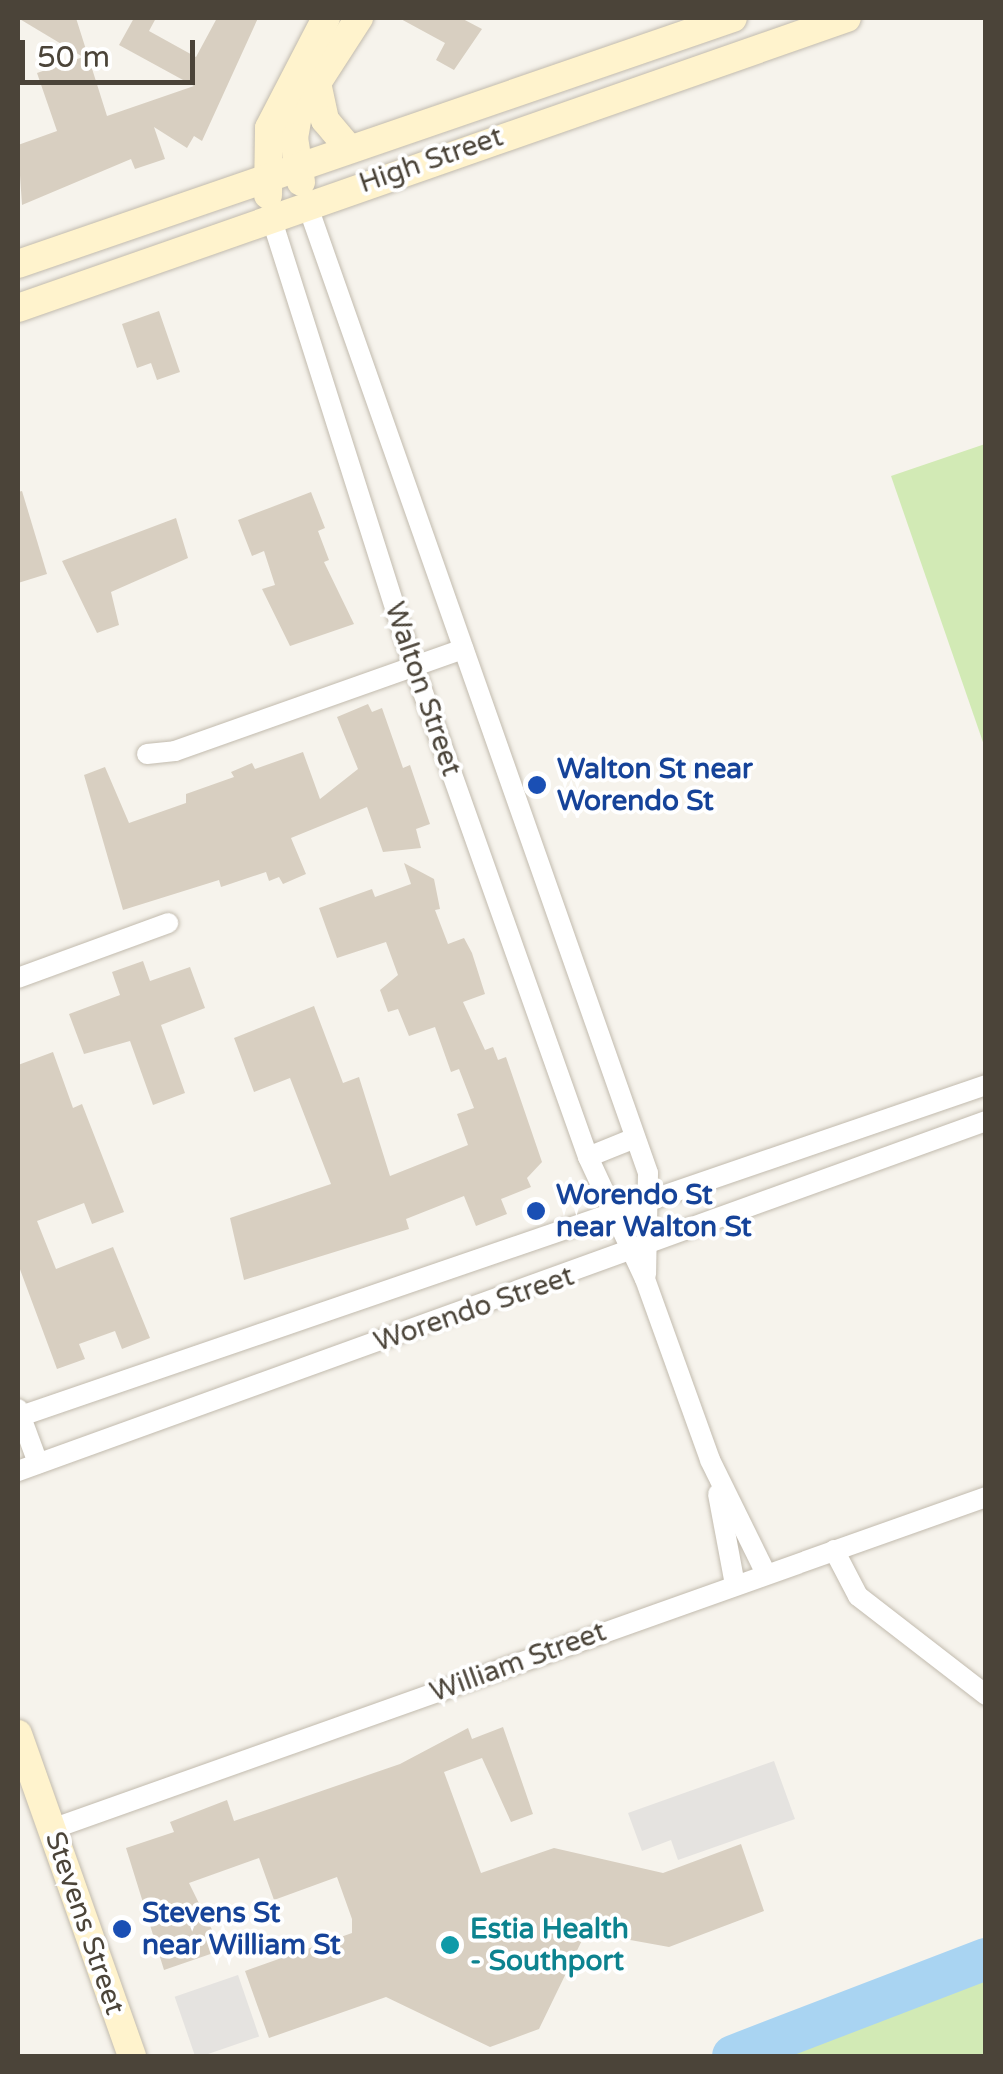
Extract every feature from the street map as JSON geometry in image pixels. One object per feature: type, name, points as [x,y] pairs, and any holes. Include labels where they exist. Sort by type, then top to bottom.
[{"type":"main road","points":[[271,217],[266,177],[269,128],[326,18]]},
{"type":"main road","points":[[307,204],[297,166],[296,120],[316,78],[359,18]]},
{"type":"main road","name":"High Street","points":[[18,264],[733,18]]},
{"type":"main road","name":"High Street","points":[[18,308],[847,18]]},
{"type":"main road","points":[[316,78],[325,120],[349,149]]},
{"type":"main road","name":"Stevens Street","points":[[18,1734],[128,2055]]},
{"type":"street","name":"Walton Street","points":[[307,204],[648,1173],[638,1246]]},
{"type":"street","name":"Walton Street","points":[[271,217],[414,667],[588,1158],[611,1212],[638,1246],[710,1460],[766,1574]]},
{"type":"street","points":[[147,754],[175,751],[463,649]]},
{"type":"street","points":[[18,978],[168,923]]},
{"type":"street","name":"Worendo Street","points":[[18,1414],[986,1084]]},
{"type":"street","name":"Worendo Street","points":[[18,1471],[986,1121]]},
{"type":"street","points":[[588,1158],[636,1138]]},
{"type":"street","points":[[18,1414],[38,1463]]},
{"type":"street","name":"Walton Street","points":[[710,1460],[735,1585]]},
{"type":"street","name":"William Street","points":[[52,1829],[986,1497]]},
{"type":"street","points":[[834,1550],[858,1596],[985,1695]]},
{"type":"green space","points":[[986,444],[985,748],[891,476]]},
{"type":"green space","points":[[985,1973],[985,2056],[768,2056],[964,1984]]},
{"type":"shaded area","points":[[774,1761],[795,1819],[678,1860],[671,1840],[642,1851],[628,1813]]},
{"type":"shaded area","points":[[238,1975],[259,2036],[195,2056],[175,1997]]},
{"type":"building","points":[[18,18],[76,18],[107,116],[194,86],[119,45],[134,18],[156,18],[149,31],[196,57],[217,18],[258,18],[202,141],[194,136],[187,148],[154,127],[165,159],[135,169],[131,159],[22,205],[18,145],[57,131],[37,73],[83,57]]},
{"type":"building","points":[[399,18],[461,18],[482,29],[454,70],[436,60],[445,43]]},
{"type":"building","points":[[159,311],[180,372],[157,380],[151,363],[137,368],[122,324]]},
{"type":"building","points":[[22,491],[47,574],[18,583],[18,492]]},
{"type":"building","points":[[311,492],[325,528],[318,531],[329,560],[324,562],[354,624],[290,646],[262,589],[275,585],[264,551],[252,556],[238,520]]},
{"type":"building","points":[[176,518],[188,558],[111,592],[119,625],[97,633],[62,561]]},
{"type":"building","points":[[368,704],[372,712],[382,708],[403,768],[410,765],[430,824],[416,829],[421,848],[383,852],[367,807],[291,838],[306,874],[283,884],[279,877],[269,881],[266,872],[221,887],[219,880],[123,910],[84,775],[105,767],[129,823],[186,803],[186,794],[234,777],[231,772],[252,763],[255,769],[303,752],[320,799],[358,769],[337,717]]},
{"type":"building","points":[[404,863],[434,879],[440,909],[435,910],[448,944],[464,938],[472,953],[485,994],[463,1002],[485,1050],[493,1047],[498,1060],[506,1057],[542,1162],[527,1178],[531,1187],[501,1199],[507,1214],[476,1226],[464,1196],[406,1219],[409,1229],[244,1280],[230,1218],[331,1184],[290,1078],[254,1092],[234,1038],[314,1006],[343,1083],[359,1077],[390,1176],[468,1145],[457,1114],[474,1108],[459,1069],[451,1072],[435,1027],[409,1036],[398,1009],[388,1012],[380,990],[398,975],[386,942],[337,958],[319,908],[372,889],[375,897],[411,884]]},
{"type":"building","points":[[143,961],[150,981],[190,967],[205,1008],[161,1025],[185,1093],[153,1105],[130,1041],[84,1054],[69,1014],[120,995],[112,972]]},
{"type":"building","points":[[53,1052],[73,1108],[82,1104],[124,1212],[92,1224],[84,1203],[37,1221],[56,1269],[113,1247],[150,1338],[122,1349],[115,1331],[79,1344],[85,1359],[57,1369],[18,1264],[18,1065]]},
{"type":"building","points":[[503,1727],[533,1814],[511,1822],[482,1758],[444,1772],[481,1873],[554,1848],[663,1873],[741,1844],[764,1911],[669,1947],[586,1932],[539,2029],[490,2047],[386,1997],[269,2038],[245,1971],[352,1933],[352,1919],[337,1877],[274,1900],[259,1858],[189,1883],[222,1950],[164,1970],[126,1848],[174,1832],[170,1822],[227,1800],[234,1821],[400,1764],[468,1728],[472,1739]]},
{"type":"waterway","points":[[733,2056],[986,1959]]},
{"type":"place","name":"Walton St near Worendo St","points":[[537,785]]},
{"type":"place","name":"Worendo St near Walton St","points":[[536,1211]]},
{"type":"place","name":"Stevens St near William St","points":[[122,1929]]},
{"type":"place","name":"Estia Health - Southport","points":[[450,1945]]}]
